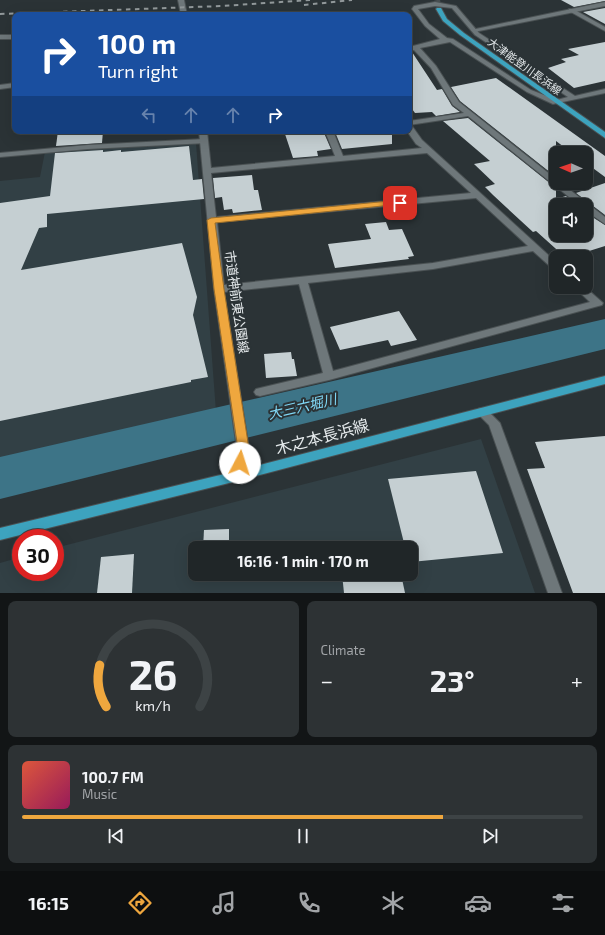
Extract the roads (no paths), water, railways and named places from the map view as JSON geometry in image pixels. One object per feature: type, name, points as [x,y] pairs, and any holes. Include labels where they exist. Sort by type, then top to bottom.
[{"type":"main road","name":"大津能登川長浜線","points":[[439,9],[445,20],[462,34],[605,136]]},
{"type":"main road","name":"木之本長浜線","points":[[0,534],[238,476],[605,380]]},
{"type":"street","points":[[181,0],[183,12]]},
{"type":"street","points":[[446,40],[427,25],[415,9],[416,7],[435,4],[454,7],[477,34],[574,98]]},
{"type":"street","points":[[474,30],[605,4]]},
{"type":"street","points":[[570,10],[605,29]]},
{"type":"street","points":[[0,38],[12,37]]},
{"type":"street","points":[[412,48],[451,40],[529,91],[556,102],[605,91]]},
{"type":"street","points":[[412,48],[434,67],[456,103],[549,177]]},
{"type":"street","points":[[0,86],[12,85]]},
{"type":"street","points":[[412,124],[469,114]]},
{"type":"street","points":[[412,132],[419,142],[549,261]]},
{"type":"street","name":"市道神前東公園線","points":[[203,134],[219,289],[243,449],[238,476]]},
{"type":"street","points":[[330,134],[340,158]]},
{"type":"street","points":[[0,155],[88,147],[204,141]]},
{"type":"street","points":[[207,171],[429,150]]},
{"type":"street","points":[[565,190],[575,198]]},
{"type":"street","points":[[211,220],[478,195]]},
{"type":"street","points":[[593,212],[605,221]]},
{"type":"street","points":[[219,289],[302,282],[433,266],[534,248]]},
{"type":"street","points":[[302,282],[328,376]]},
{"type":"street","points":[[260,392],[328,376],[598,303],[587,294]]},
{"type":"street","points":[[482,412],[494,423],[555,593]]},
{"type":"water","points":[[605,322],[605,344],[585,329]]},
{"type":"waterway","name":"大三六堀川","points":[[0,478],[605,334]]},
{"type":"tunnel","points":[[437,0],[439,9]]},
{"type":"railway","points":[[56,12],[222,6],[310,0]]},
{"type":"railway","points":[[304,5],[352,0]]},
{"type":"railway","points":[[0,14],[12,14]]}]
